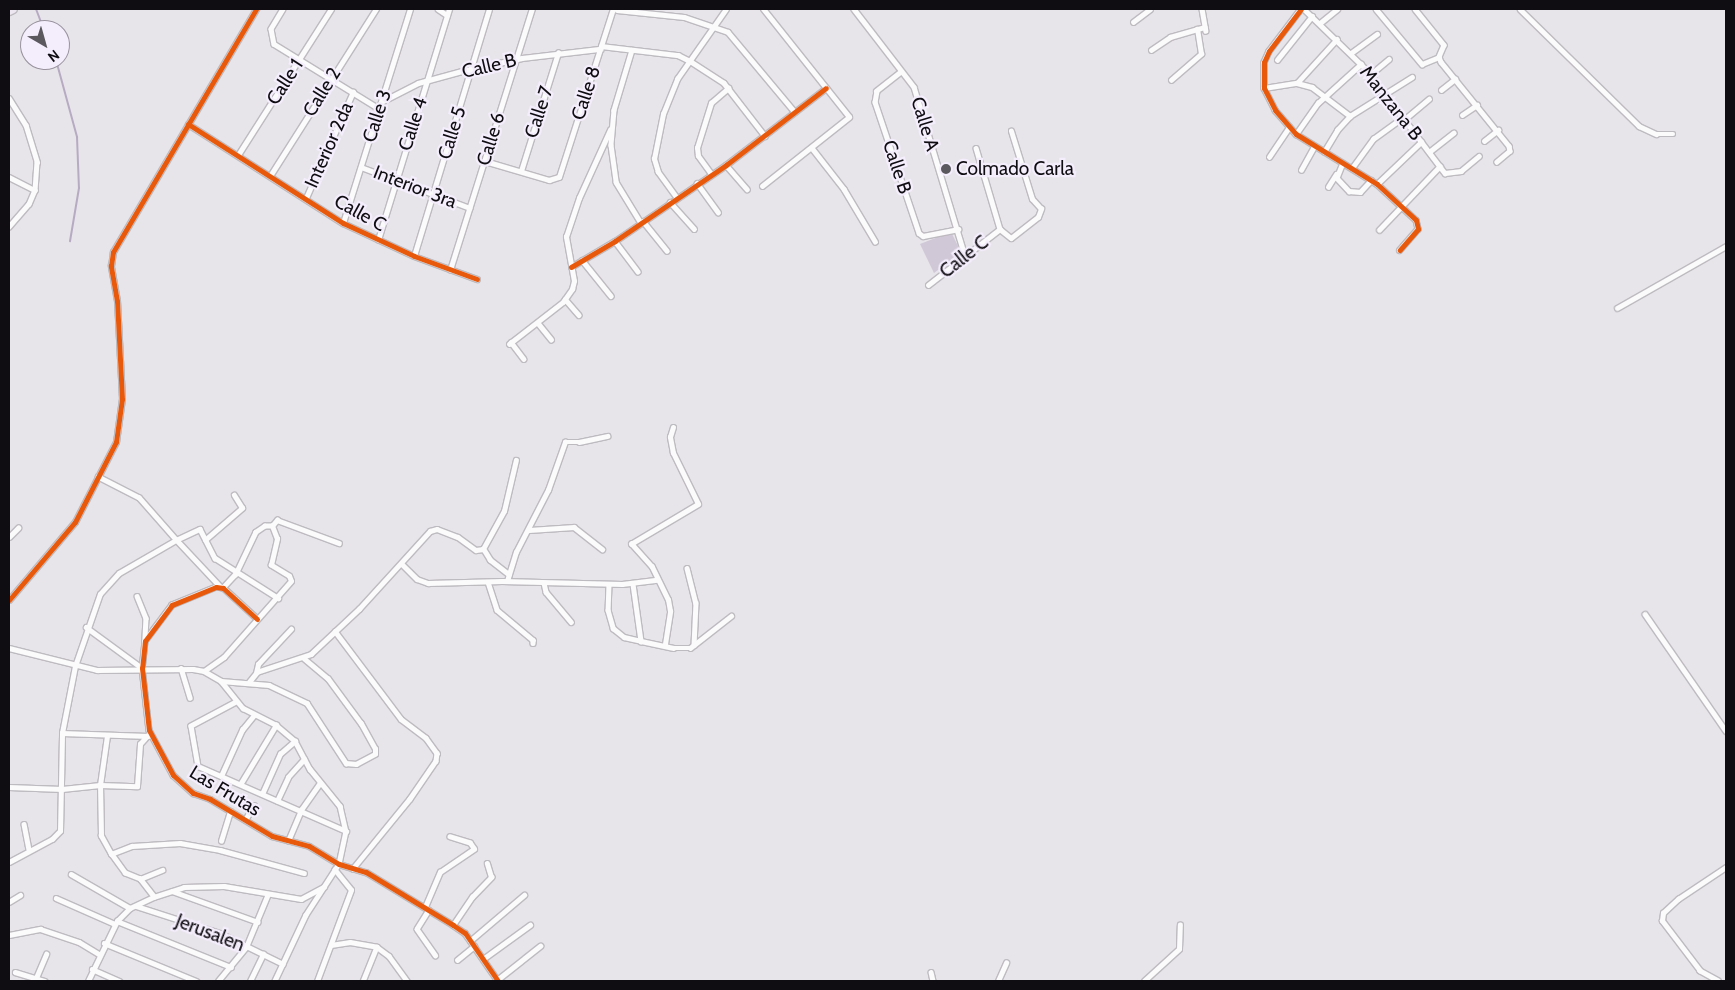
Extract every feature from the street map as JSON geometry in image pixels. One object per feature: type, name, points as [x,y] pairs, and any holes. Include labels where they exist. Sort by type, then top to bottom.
[{"type":"main road","points":[[9,11],[13,9]]},
{"type":"street","points":[[9,600],[75,522],[116,442],[122,399],[117,300],[111,266],[113,252],[256,9]]},
{"type":"street","points":[[283,9],[270,36],[274,44],[378,108]]},
{"type":"street","name":"Calle 1","points":[[238,155],[331,9]]},
{"type":"street","name":"Calle 2","points":[[270,176],[330,78],[376,9]]},
{"type":"street","name":"Calle 3","points":[[343,223],[378,108],[383,101],[410,9]]},
{"type":"street","points":[[438,9],[447,15]]},
{"type":"street","name":"Calle 4","points":[[378,240],[449,9]]},
{"type":"street","name":"Calle 5","points":[[414,256],[489,9]]},
{"type":"street","name":"Calle 6","points":[[450,270],[532,9]]},
{"type":"street","points":[[613,9],[684,16],[715,26],[737,39],[795,112]]},
{"type":"street","name":"Calle 8","points":[[520,171],[549,180],[559,177],[613,9]]},
{"type":"street","points":[[676,197],[656,167],[654,149],[673,87],[726,9]]},
{"type":"street","points":[[762,186],[850,117],[763,9]]},
{"type":"street","name":"Calle A","points":[[854,9],[916,92],[965,256]]},
{"type":"street","points":[[1133,22],[1150,9]]},
{"type":"street","points":[[1150,50],[1170,37],[1198,29],[1205,29],[1202,9]]},
{"type":"street","points":[[1303,9],[1269,51],[1264,62],[1264,88],[1289,127],[1296,134],[1314,147],[1377,184],[1419,226],[1400,250]]},
{"type":"street","name":"Manzana B","points":[[1303,9],[1320,23],[1371,74],[1440,166]]},
{"type":"street","points":[[1320,23],[1337,9]]},
{"type":"street","points":[[1376,9],[1422,64],[1439,57],[1444,44],[1415,9]]},
{"type":"street","points":[[1520,9],[1640,126],[1656,134],[1674,134]]},
{"type":"street","points":[[1277,60],[1312,16]]},
{"type":"street","points":[[1171,80],[1201,54],[1198,29]]},
{"type":"street","points":[[1351,53],[1377,34]]},
{"type":"street","points":[[1296,83],[1337,40]]},
{"type":"street","name":"Calle B","points":[[383,101],[427,81],[472,69],[558,53],[600,48],[632,50],[678,55],[690,61],[728,88],[765,136]]},
{"type":"street","points":[[524,359],[510,343],[538,323],[565,299],[574,281],[566,237],[571,218],[610,130],[632,50]]},
{"type":"street","name":"Calle 7","points":[[520,171],[558,53]]},
{"type":"street","points":[[1439,57],[1498,130],[1510,148],[1497,162]]},
{"type":"street","points":[[1371,74],[1389,59]]},
{"type":"street","points":[[1296,134],[1326,96],[1361,64]]},
{"type":"street","name":"Calle B","points":[[901,72],[877,91],[876,102],[919,234],[922,236],[958,229]]},
{"type":"street","points":[[1324,152],[1337,130],[1350,116],[1412,77]]},
{"type":"street","points":[[1441,90],[1456,79]]},
{"type":"street","points":[[1264,88],[1296,83],[1312,87],[1350,116]]},
{"type":"street","points":[[711,174],[698,156],[697,148],[711,103],[728,88]]},
{"type":"street","points":[[570,266],[615,241],[676,197],[726,165],[826,88]]},
{"type":"street","name":"Interior 2da","points":[[306,198],[353,92]]},
{"type":"street","points":[[9,98],[32,140],[37,162],[34,190],[10,224]]},
{"type":"street","points":[[1352,168],[1373,139],[1429,99]]},
{"type":"street","points":[[1462,115],[1477,105]]},
{"type":"street","name":"Calle C","points":[[188,124],[343,223],[414,256],[477,279]]},
{"type":"street","points":[[1270,157],[1289,127]]},
{"type":"street","points":[[610,130],[611,154],[616,182],[642,222],[667,251]]},
{"type":"street","points":[[1484,141],[1498,130]]},
{"type":"street","points":[[976,148],[1000,229],[1011,238],[1040,213],[1030,193],[1010,131]]},
{"type":"street","points":[[1429,152],[1453,132]]},
{"type":"street","points":[[1377,184],[1422,142]]},
{"type":"street","points":[[1301,170],[1314,147]]},
{"type":"street","points":[[812,148],[844,189],[875,241]]},
{"type":"street","points":[[600,152],[611,154]]},
{"type":"street","points":[[1378,230],[1400,205],[1440,166],[1445,173],[1454,174],[1479,156]]},
{"type":"street","points":[[485,161],[520,171]]},
{"type":"street","points":[[1328,186],[1343,163]]},
{"type":"street","points":[[726,165],[747,189]]},
{"type":"street","name":"Interior 3ra","points":[[361,167],[470,208]]},
{"type":"street","points":[[1338,170],[1337,178],[1341,184],[1355,194],[1371,180]]},
{"type":"street","points":[[9,177],[34,190]]},
{"type":"street","points":[[697,183],[718,212]]},
{"type":"street","points":[[670,202],[694,229]]},
{"type":"street","name":"Calle C","points":[[928,285],[1000,229]]},
{"type":"street","points":[[615,241],[638,271]]},
{"type":"street","points":[[1617,308],[1726,246]]},
{"type":"street","points":[[582,260],[611,296]]},
{"type":"street","points":[[565,299],[579,315]]},
{"type":"street","points":[[538,323],[551,339]]},
{"type":"street","points":[[665,644],[670,611],[652,567],[633,549],[633,540],[698,504],[673,453],[670,437],[672,427]]},
{"type":"street","points":[[507,581],[516,552],[548,490],[564,442],[579,442],[607,436]]},
{"type":"street","points":[[483,549],[504,511],[516,460]]},
{"type":"street","points":[[98,477],[139,498],[222,588],[257,619]]},
{"type":"street","points":[[205,540],[242,508],[234,495]]},
{"type":"street","points":[[272,526],[277,520],[285,522],[339,544]]},
{"type":"street","points":[[145,641],[172,605],[183,598],[222,588],[236,574],[256,532],[265,526],[272,526]]},
{"type":"street","points":[[204,672],[224,657],[278,598],[292,579],[271,565],[278,539],[272,526]]},
{"type":"street","points":[[529,530],[574,527],[602,549]]},
{"type":"street","points":[[9,537],[18,528]]},
{"type":"street","points":[[9,862],[29,849],[52,839],[60,831],[62,733],[75,666],[86,627],[100,594],[119,573],[198,528],[215,558],[236,574],[278,598]]},
{"type":"street","points":[[256,673],[304,659],[402,564],[425,534],[437,529],[458,537],[476,550],[483,549]]},
{"type":"street","points":[[483,549],[490,560],[509,575]]},
{"type":"street","points":[[402,564],[417,579],[428,583],[507,581],[633,584],[657,580]]},
{"type":"street","points":[[687,568],[696,603],[694,645]]},
{"type":"street","points":[[488,582],[497,610],[533,640],[533,643]]},
{"type":"street","points":[[544,583],[546,592],[572,622]]},
{"type":"street","points":[[609,584],[608,610],[613,628],[624,637],[684,648],[694,645],[731,616]]},
{"type":"street","points":[[633,584],[641,641]]},
{"type":"street","name":"Las Frutas","points":[[137,596],[146,618],[142,668],[149,736],[180,784],[272,836],[308,846],[339,864],[366,872],[427,908],[453,925],[470,941],[495,980]]},
{"type":"street","points":[[1645,614],[1726,731]]},
{"type":"street","points":[[86,627],[142,668]]},
{"type":"street","points":[[249,682],[256,673],[258,664],[291,629]]},
{"type":"street","points":[[335,631],[401,719],[426,738],[437,753],[436,761],[410,798],[353,869]]},
{"type":"street","points":[[9,648],[97,670],[181,668],[204,672],[221,681],[269,685],[307,704],[346,763],[356,764],[375,754],[376,748],[361,724],[328,679],[304,659]]},
{"type":"street","points":[[181,668],[190,698]]},
{"type":"street","points":[[221,681],[236,702],[254,715],[276,725],[295,741],[320,783],[340,806],[346,831],[339,864],[324,887],[275,981]]},
{"type":"street","points":[[236,702],[191,726],[197,763],[221,776],[241,783],[346,831]]},
{"type":"street","points":[[221,776],[242,730],[254,715]]},
{"type":"street","points":[[241,783],[276,725]]},
{"type":"street","points":[[62,733],[149,736]]},
{"type":"street","points":[[107,736],[100,785],[100,836],[126,873],[140,879],[154,896]]},
{"type":"street","points":[[9,787],[62,789],[100,785],[137,786],[140,744],[149,736]]},
{"type":"street","points":[[262,794],[276,761],[295,741]]},
{"type":"street","points":[[277,801],[288,777],[304,759]]},
{"type":"street","points":[[288,840],[301,810],[320,783]]},
{"type":"street","points":[[245,820],[254,806]]},
{"type":"street","points":[[222,841],[230,811]]},
{"type":"street","points":[[24,824],[29,849]]},
{"type":"street","points":[[436,955],[417,929],[440,872],[474,849],[470,843],[450,837]]},
{"type":"street","points":[[111,854],[132,846],[180,844],[220,850],[304,873]]},
{"type":"street","points":[[453,925],[472,897],[491,877],[487,864]]},
{"type":"street","points":[[1718,981],[1700,971],[1662,921],[1664,913],[1678,899],[1726,867]]},
{"type":"street","points":[[140,879],[162,870]]},
{"type":"street","points":[[317,981],[351,890],[335,870]]},
{"type":"street","name":"Jerusalen","points":[[71,874],[133,907],[220,933],[283,964]]},
{"type":"street","points":[[88,981],[104,943],[116,923],[133,907],[154,896],[171,891],[224,886],[301,899],[324,887]]},
{"type":"street","points":[[171,891],[258,922]]},
{"type":"street","points":[[218,981],[246,947],[268,894]]},
{"type":"street","points":[[9,902],[20,895]]},
{"type":"street","points":[[470,941],[524,895]]},
{"type":"street","points":[[56,898],[231,967]]},
{"type":"street","points":[[483,959],[530,925]]},
{"type":"street","points":[[1144,981],[1179,949],[1180,925]]},
{"type":"street","points":[[10,932],[40,929],[79,942],[100,954]]},
{"type":"street","points":[[331,945],[350,942],[377,947],[389,956],[407,981]]},
{"type":"street","points":[[104,943],[196,981]]},
{"type":"street","points":[[457,960],[474,946]]},
{"type":"street","points":[[495,980],[540,946]]},
{"type":"street","points":[[364,981],[377,947]]},
{"type":"street","points":[[36,978],[46,954]]},
{"type":"street","points":[[250,981],[263,954]]},
{"type":"street","points":[[998,981],[1006,963]]},
{"type":"street","points":[[92,969],[119,981]]},
{"type":"street","points":[[15,972],[45,981]]},
{"type":"street","points":[[931,972],[933,981]]},
{"type":"shaded area","points":[[951,232],[961,252],[934,273],[920,244]]},
{"type":"waterway","points":[[36,9],[40,20]]},
{"type":"waterway","points":[[59,70],[77,137],[79,188],[70,241]]},
{"type":"cycle path","points":[[9,600],[75,522],[116,442],[122,399],[117,301],[111,266],[113,252],[256,9]]},
{"type":"cycle path","points":[[1301,9],[1269,51],[1264,62],[1264,88],[1275,110],[1296,134],[1377,184],[1416,220],[1418,229],[1400,250]]},
{"type":"cycle path","points":[[571,267],[615,241],[726,165],[826,88]]},
{"type":"cycle path","points":[[188,124],[343,223],[414,256],[477,279]]},
{"type":"cycle path","points":[[257,619],[223,588],[216,587],[172,605],[145,641],[142,668],[149,730],[173,775],[193,793],[210,799],[272,836],[309,846],[339,864],[366,872],[453,925],[465,933],[498,981]]},
{"type":"place","name":"Colmado Carla","points":[[946,169]]}]
